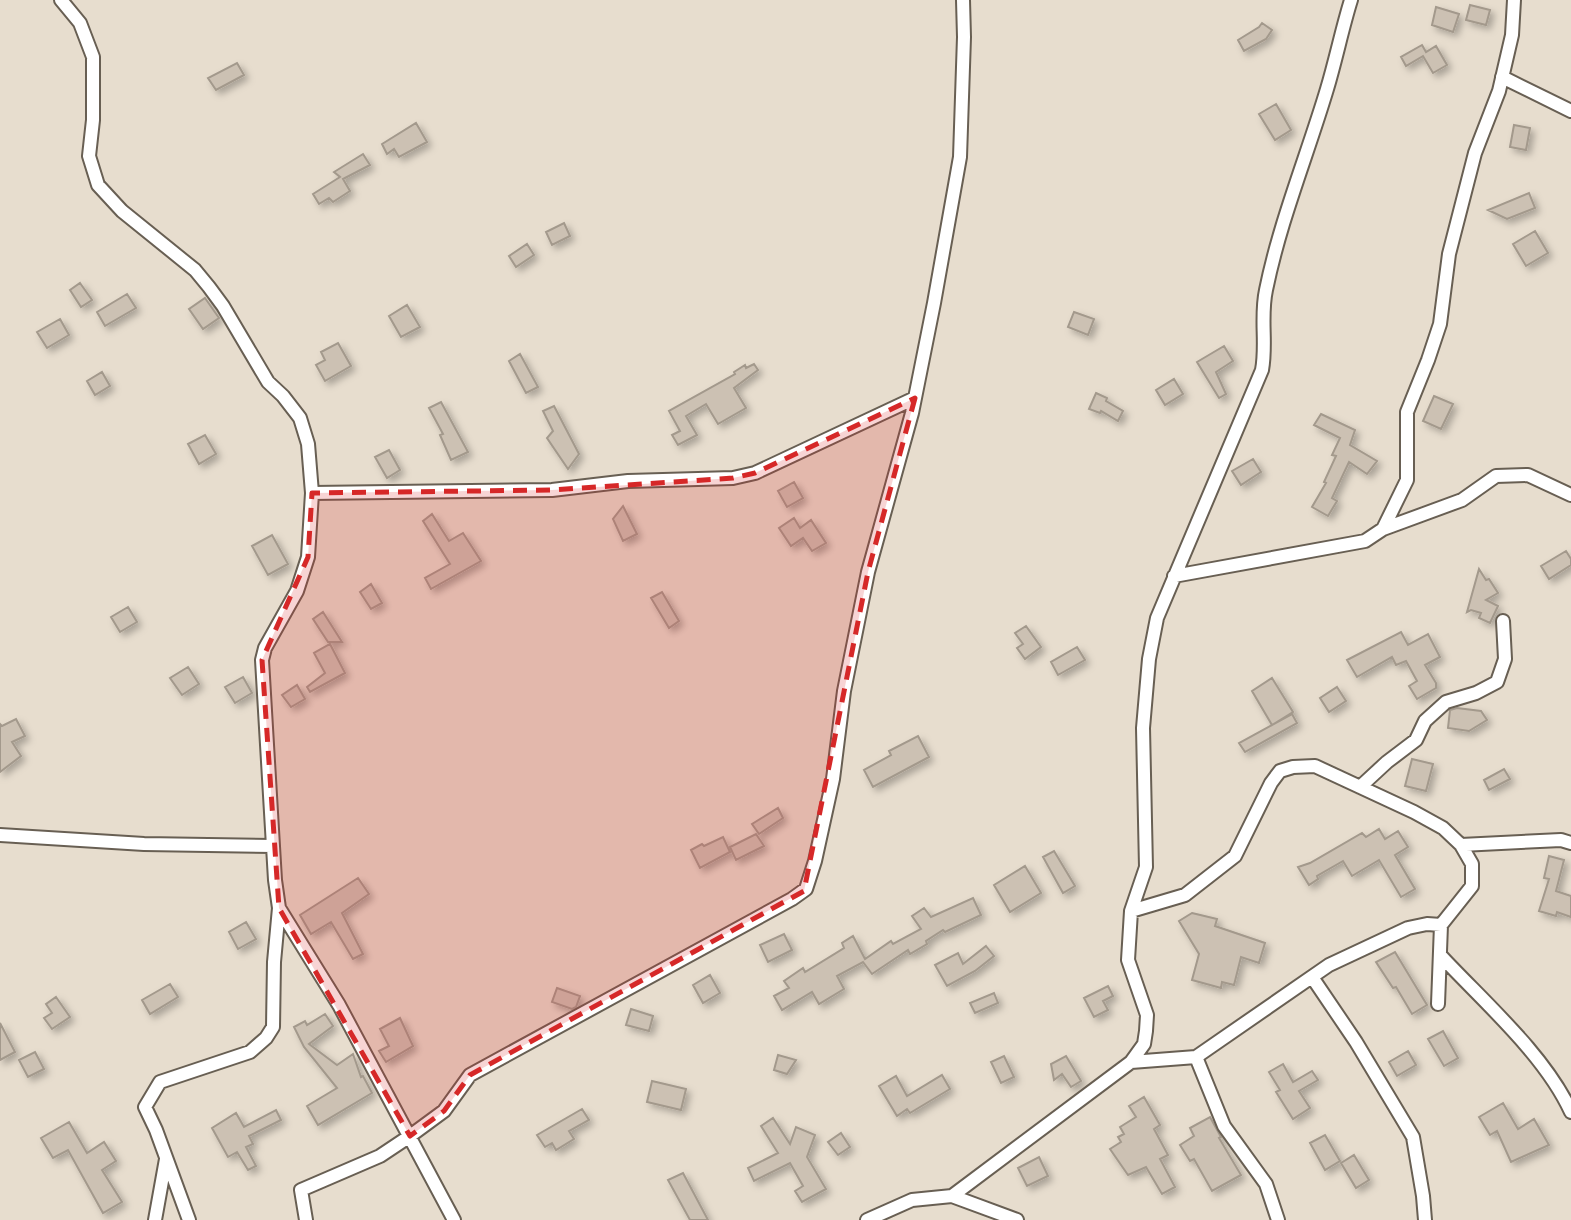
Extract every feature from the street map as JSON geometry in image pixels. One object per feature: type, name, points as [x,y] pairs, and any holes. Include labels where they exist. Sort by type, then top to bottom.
[{"type":"street","points":[[61,0],[80,23],[93,57],[93,120],[89,156],[97,185],[122,211],[195,270],[223,306],[268,382],[300,418],[308,444],[312,494],[308,557],[297,591],[265,648],[262,660],[279,908],[274,962],[273,1027],[266,1038],[250,1052],[160,1082],[145,1107],[189,1220]]},
{"type":"street","points":[[306,1220],[301,1190],[380,1156],[410,1136],[444,1111],[470,1075],[780,906],[806,889],[833,779],[844,691],[868,572],[912,413],[960,157],[963,0]]},
{"type":"street","points":[[952,1196],[1131,1062],[1144,1044],[1147,1015],[1128,960],[1131,911],[1146,867],[1143,728],[1149,659],[1157,618],[1262,370],[1265,354],[1263,318],[1266,291],[1291,197],[1327,88],[1351,0]]},
{"type":"street","points":[[1382,529],[1407,480],[1407,412],[1440,324],[1449,254],[1475,153],[1499,91],[1512,35],[1514,0]]},
{"type":"street","points":[[1502,77],[1571,111]]},
{"type":"street","points":[[312,494],[552,490],[628,481],[733,478],[755,473],[915,398]]},
{"type":"street","points":[[1174,576],[1365,541],[1382,529],[1462,500],[1496,476],[1528,475],[1571,495]]},
{"type":"street","points":[[1360,787],[1416,740],[1425,721],[1446,702],[1476,693],[1497,682],[1505,659],[1503,621]]},
{"type":"street","points":[[1131,911],[1185,895],[1235,856],[1271,783],[1280,771],[1293,767],[1315,766],[1415,811],[1443,828],[1461,845],[1472,864],[1472,886],[1441,925],[1438,1004]]},
{"type":"street","points":[[0,835],[144,844],[273,846]]},
{"type":"street","points":[[1461,845],[1561,841],[1571,844]]},
{"type":"street","points":[[279,908],[339,1005],[454,1220]]},
{"type":"street","points":[[1131,1062],[1196,1057],[1329,965],[1408,928],[1441,925]]},
{"type":"street","points":[[1441,957],[1534,1056],[1552,1078],[1571,1112]]},
{"type":"street","points":[[1312,977],[1356,1042],[1413,1137],[1425,1220]]},
{"type":"street","points":[[1196,1057],[1224,1126],[1266,1184],[1278,1220]]},
{"type":"street","points":[[155,1220],[166,1158]]},
{"type":"street","points":[[867,1220],[912,1200],[952,1196],[1017,1220]]},
{"type":"highlighted area","points":[[915,398],[868,572],[804,891],[470,1075],[444,1111],[410,1136],[279,908],[262,660],[308,557],[312,493],[552,490],[733,478],[755,473]]},
{"type":"building","points":[[1470,5],[1490,10],[1486,25],[1466,20]]},
{"type":"building","points":[[1436,7],[1459,14],[1453,32],[1432,25]]},
{"type":"building","points":[[1262,23],[1272,30],[1266,39],[1244,51],[1238,40]]},
{"type":"building","points":[[1422,45],[1426,52],[1436,46],[1447,65],[1433,73],[1423,56],[1406,66],[1401,57]]},
{"type":"building","points":[[237,63],[244,75],[216,90],[208,78]]},
{"type":"building","points":[[1276,104],[1291,130],[1275,140],[1259,114]]},
{"type":"building","points":[[416,123],[427,142],[399,157],[394,149],[387,154],[382,144]]},
{"type":"building","points":[[1514,125],[1530,128],[1526,150],[1510,147]]},
{"type":"building","points":[[363,154],[370,165],[343,179],[350,191],[333,202],[329,198],[319,204],[313,194],[340,177],[334,172]]},
{"type":"building","points":[[1529,193],[1535,208],[1507,219],[1488,210]]},
{"type":"building","points":[[564,223],[570,236],[552,245],[546,232]]},
{"type":"building","points":[[1535,231],[1548,253],[1526,266],[1513,244]]},
{"type":"building","points":[[527,244],[534,255],[516,267],[509,256]]},
{"type":"building","points":[[80,283],[92,300],[81,307],[70,290]]},
{"type":"building","points":[[127,294],[136,308],[105,326],[97,312]]},
{"type":"building","points":[[205,298],[219,318],[203,329],[189,309]]},
{"type":"building","points":[[407,305],[420,327],[401,337],[389,316]]},
{"type":"building","points":[[1074,312],[1094,319],[1088,335],[1068,327]]},
{"type":"building","points":[[60,319],[69,335],[47,348],[37,332]]},
{"type":"building","points":[[338,343],[351,366],[325,381],[316,365],[325,360],[321,352]]},
{"type":"building","points":[[1224,346],[1233,361],[1216,372],[1226,394],[1219,398],[1197,362]]},
{"type":"building","points":[[520,354],[538,387],[526,393],[509,361]]},
{"type":"building","points":[[754,364],[758,370],[734,388],[746,408],[718,424],[706,404],[686,416],[697,435],[678,445],[672,435],[680,431],[669,411],[735,374],[734,372],[745,365],[746,368]]},
{"type":"building","points":[[102,372],[110,386],[95,395],[87,381]]},
{"type":"building","points":[[1174,379],[1183,394],[1165,405],[1156,390]]},
{"type":"building","points":[[1096,393],[1123,411],[1118,421],[1101,411],[1100,413],[1089,409]]},
{"type":"building","points":[[1434,396],[1453,404],[1441,429],[1423,421]]},
{"type":"building","points":[[441,402],[468,452],[451,460],[440,435],[443,434],[429,408]]},
{"type":"building","points":[[554,406],[579,454],[568,469],[547,438],[553,431],[543,411]]},
{"type":"building","points":[[1321,414],[1355,430],[1350,445],[1377,461],[1367,474],[1349,462],[1332,498],[1337,501],[1328,516],[1312,507],[1326,483],[1324,482],[1336,456],[1332,455],[1340,438],[1314,425]]},
{"type":"building","points":[[205,435],[216,454],[199,464],[188,444]]},
{"type":"building","points":[[389,450],[400,470],[387,478],[375,457]]},
{"type":"building","points":[[1253,459],[1261,472],[1241,485],[1232,471]]},
{"type":"building","points":[[794,482],[803,498],[787,507],[778,491]]},
{"type":"building","points":[[623,506],[637,534],[623,541],[613,519]]},
{"type":"building","points":[[432,514],[449,541],[463,533],[481,561],[431,589],[425,578],[450,564],[423,521]]},
{"type":"building","points":[[794,518],[800,528],[811,520],[826,543],[812,551],[803,538],[791,546],[779,528]]},
{"type":"building","points":[[272,535],[288,564],[268,575],[252,546]]},
{"type":"building","points":[[1566,551],[1571,565],[1549,579],[1541,566]]},
{"type":"building","points":[[1479,569],[1498,593],[1486,600],[1498,606],[1490,623],[1479,618],[1481,613],[1471,610],[1467,612]]},
{"type":"building","points":[[371,584],[382,603],[371,609],[360,592]]},
{"type":"building","points":[[662,592],[679,621],[669,628],[651,598]]},
{"type":"building","points":[[128,607],[137,622],[120,632],[111,617]]},
{"type":"building","points":[[323,612],[342,642],[328,642],[313,619]]},
{"type":"building","points":[[1026,626],[1041,647],[1025,659],[1017,648],[1023,644],[1015,633]]},
{"type":"building","points":[[1401,632],[1408,645],[1428,634],[1440,657],[1425,665],[1436,683],[1436,688],[1417,699],[1409,686],[1417,681],[1406,661],[1396,665],[1392,657],[1357,677],[1347,660]]},
{"type":"building","points":[[330,644],[345,673],[310,692],[307,687],[325,673],[314,653]]},
{"type":"building","points":[[1077,647],[1085,660],[1058,675],[1051,662]]},
{"type":"building","points":[[188,667],[199,684],[182,695],[170,678]]},
{"type":"building","points":[[243,677],[252,693],[235,703],[225,687]]},
{"type":"building","points":[[1272,678],[1293,712],[1272,725],[1252,691]]},
{"type":"building","points":[[297,685],[305,699],[291,707],[282,695]]},
{"type":"building","points":[[1337,687],[1346,701],[1329,712],[1320,698]]},
{"type":"building","points":[[1457,708],[1481,711],[1487,720],[1469,731],[1448,728],[1450,710]]},
{"type":"building","points":[[1292,714],[1297,723],[1245,752],[1239,743]]},
{"type":"building","points":[[16,719],[25,736],[12,742],[21,756],[0,772],[0,724],[2,726]]},
{"type":"building","points":[[918,736],[929,757],[873,787],[864,770],[891,755],[889,751]]},
{"type":"building","points":[[1412,759],[1433,764],[1426,791],[1405,786]]},
{"type":"building","points":[[1504,769],[1510,779],[1489,790],[1484,780]]},
{"type":"building","points":[[778,808],[783,818],[759,834],[752,824]]},
{"type":"building","points":[[1379,829],[1385,839],[1398,831],[1408,847],[1395,855],[1415,889],[1401,897],[1379,860],[1352,876],[1343,861],[1317,876],[1318,879],[1309,885],[1298,867],[1362,833],[1366,837]]},
{"type":"building","points":[[756,834],[764,846],[736,860],[730,847]]},
{"type":"building","points":[[723,837],[730,852],[700,868],[691,850]]},
{"type":"building","points":[[1054,851],[1075,886],[1063,893],[1043,857]]},
{"type":"building","points":[[1549,856],[1564,860],[1556,891],[1571,896],[1571,917],[1557,912],[1556,916],[1539,911],[1549,879],[1544,878]]},
{"type":"building","points":[[1025,866],[1041,893],[1010,912],[994,885]]},
{"type":"building","points":[[358,878],[369,894],[342,913],[363,954],[353,959],[331,922],[311,934],[300,915]]},
{"type":"building","points":[[973,898],[981,915],[945,932],[943,930],[926,941],[927,944],[910,954],[908,950],[872,974],[863,962],[837,976],[844,989],[819,1004],[812,992],[782,1010],[774,996],[789,988],[784,981],[803,968],[805,972],[844,948],[842,943],[853,936],[865,959],[891,941],[893,944],[921,929],[912,916],[924,908],[931,917]]},
{"type":"building","points":[[1192,913],[1217,919],[1215,926],[1265,943],[1259,963],[1241,957],[1234,985],[1222,982],[1221,988],[1192,980],[1199,954],[1179,921]]},
{"type":"building","points":[[246,922],[256,939],[238,949],[229,932]]},
{"type":"building","points":[[784,934],[792,950],[768,962],[760,945]]},
{"type":"building","points":[[986,946],[994,956],[975,971],[947,986],[935,965],[958,953],[963,964]]},
{"type":"building","points":[[1395,952],[1427,1005],[1412,1014],[1396,987],[1393,988],[1376,962]]},
{"type":"building","points":[[710,975],[720,993],[703,1003],[693,985]]},
{"type":"building","points":[[170,984],[178,997],[150,1014],[142,1000]]},
{"type":"building","points":[[1108,986],[1113,996],[1103,1001],[1108,1010],[1094,1017],[1084,998]]},
{"type":"building","points":[[557,988],[580,996],[576,1007],[572,1009],[552,1002]]},
{"type":"building","points":[[994,993],[998,1003],[975,1013],[970,1003]]},
{"type":"building","points":[[56,997],[70,1017],[52,1029],[44,1018],[52,1013],[46,1004]]},
{"type":"building","points":[[631,1009],[653,1016],[649,1031],[626,1025]]},
{"type":"building","points":[[325,1014],[333,1026],[309,1044],[337,1065],[353,1054],[361,1077],[363,1076],[372,1093],[318,1125],[307,1106],[337,1088],[304,1047],[294,1027],[305,1021],[307,1025]]},
{"type":"building","points":[[400,1018],[413,1046],[386,1062],[379,1051],[389,1046],[380,1029]]},
{"type":"building","points":[[0,1023],[15,1052],[0,1060]]},
{"type":"building","points":[[1443,1031],[1458,1058],[1444,1066],[1428,1039]]},
{"type":"building","points":[[1408,1051],[1416,1065],[1397,1076],[1389,1062]]},
{"type":"building","points":[[35,1052],[44,1069],[28,1077],[19,1060]]},
{"type":"building","points":[[778,1055],[796,1060],[787,1074],[774,1070]]},
{"type":"building","points":[[1004,1056],[1014,1077],[1001,1083],[991,1062]]},
{"type":"building","points":[[1066,1056],[1081,1081],[1071,1087],[1062,1074],[1054,1080],[1051,1064]]},
{"type":"building","points":[[1283,1064],[1293,1082],[1312,1071],[1318,1080],[1299,1091],[1310,1108],[1293,1119],[1276,1092],[1280,1090],[1269,1072]]},
{"type":"building","points":[[942,1075],[950,1089],[910,1113],[907,1109],[897,1116],[879,1086],[896,1076],[907,1096]]},
{"type":"building","points":[[652,1081],[686,1089],[681,1110],[647,1102]]},
{"type":"building","points":[[1144,1097],[1160,1125],[1154,1129],[1168,1155],[1160,1159],[1175,1187],[1162,1194],[1146,1167],[1128,1175],[1110,1149],[1121,1142],[1118,1137],[1124,1134],[1120,1127],[1136,1117],[1129,1106]]},
{"type":"building","points":[[1503,1103],[1518,1129],[1534,1119],[1549,1145],[1511,1162],[1497,1131],[1490,1135],[1479,1117]]},
{"type":"building","points":[[582,1109],[589,1120],[569,1131],[574,1139],[556,1150],[552,1143],[545,1147],[537,1135]]},
{"type":"building","points":[[276,1110],[281,1120],[249,1136],[253,1144],[246,1147],[256,1166],[248,1170],[237,1152],[228,1157],[212,1128],[236,1113],[244,1127]]},
{"type":"building","points":[[1210,1117],[1241,1175],[1212,1191],[1194,1159],[1190,1161],[1180,1145],[1194,1136],[1190,1128]]},
{"type":"building","points":[[773,1118],[790,1144],[796,1127],[815,1135],[807,1157],[826,1189],[802,1202],[795,1191],[803,1186],[790,1163],[754,1181],[748,1168],[778,1153],[761,1126]]},
{"type":"building","points":[[69,1122],[87,1153],[104,1142],[116,1161],[102,1170],[122,1202],[103,1213],[68,1150],[53,1158],[41,1138]]},
{"type":"building","points":[[841,1133],[850,1147],[838,1155],[828,1142]]},
{"type":"building","points":[[1325,1135],[1340,1161],[1325,1170],[1310,1143]]},
{"type":"building","points":[[1354,1155],[1369,1180],[1356,1188],[1341,1163]]},
{"type":"building","points":[[1039,1157],[1048,1176],[1027,1186],[1018,1168]]},
{"type":"building","points":[[683,1173],[708,1220],[690,1220],[668,1180]]}]
